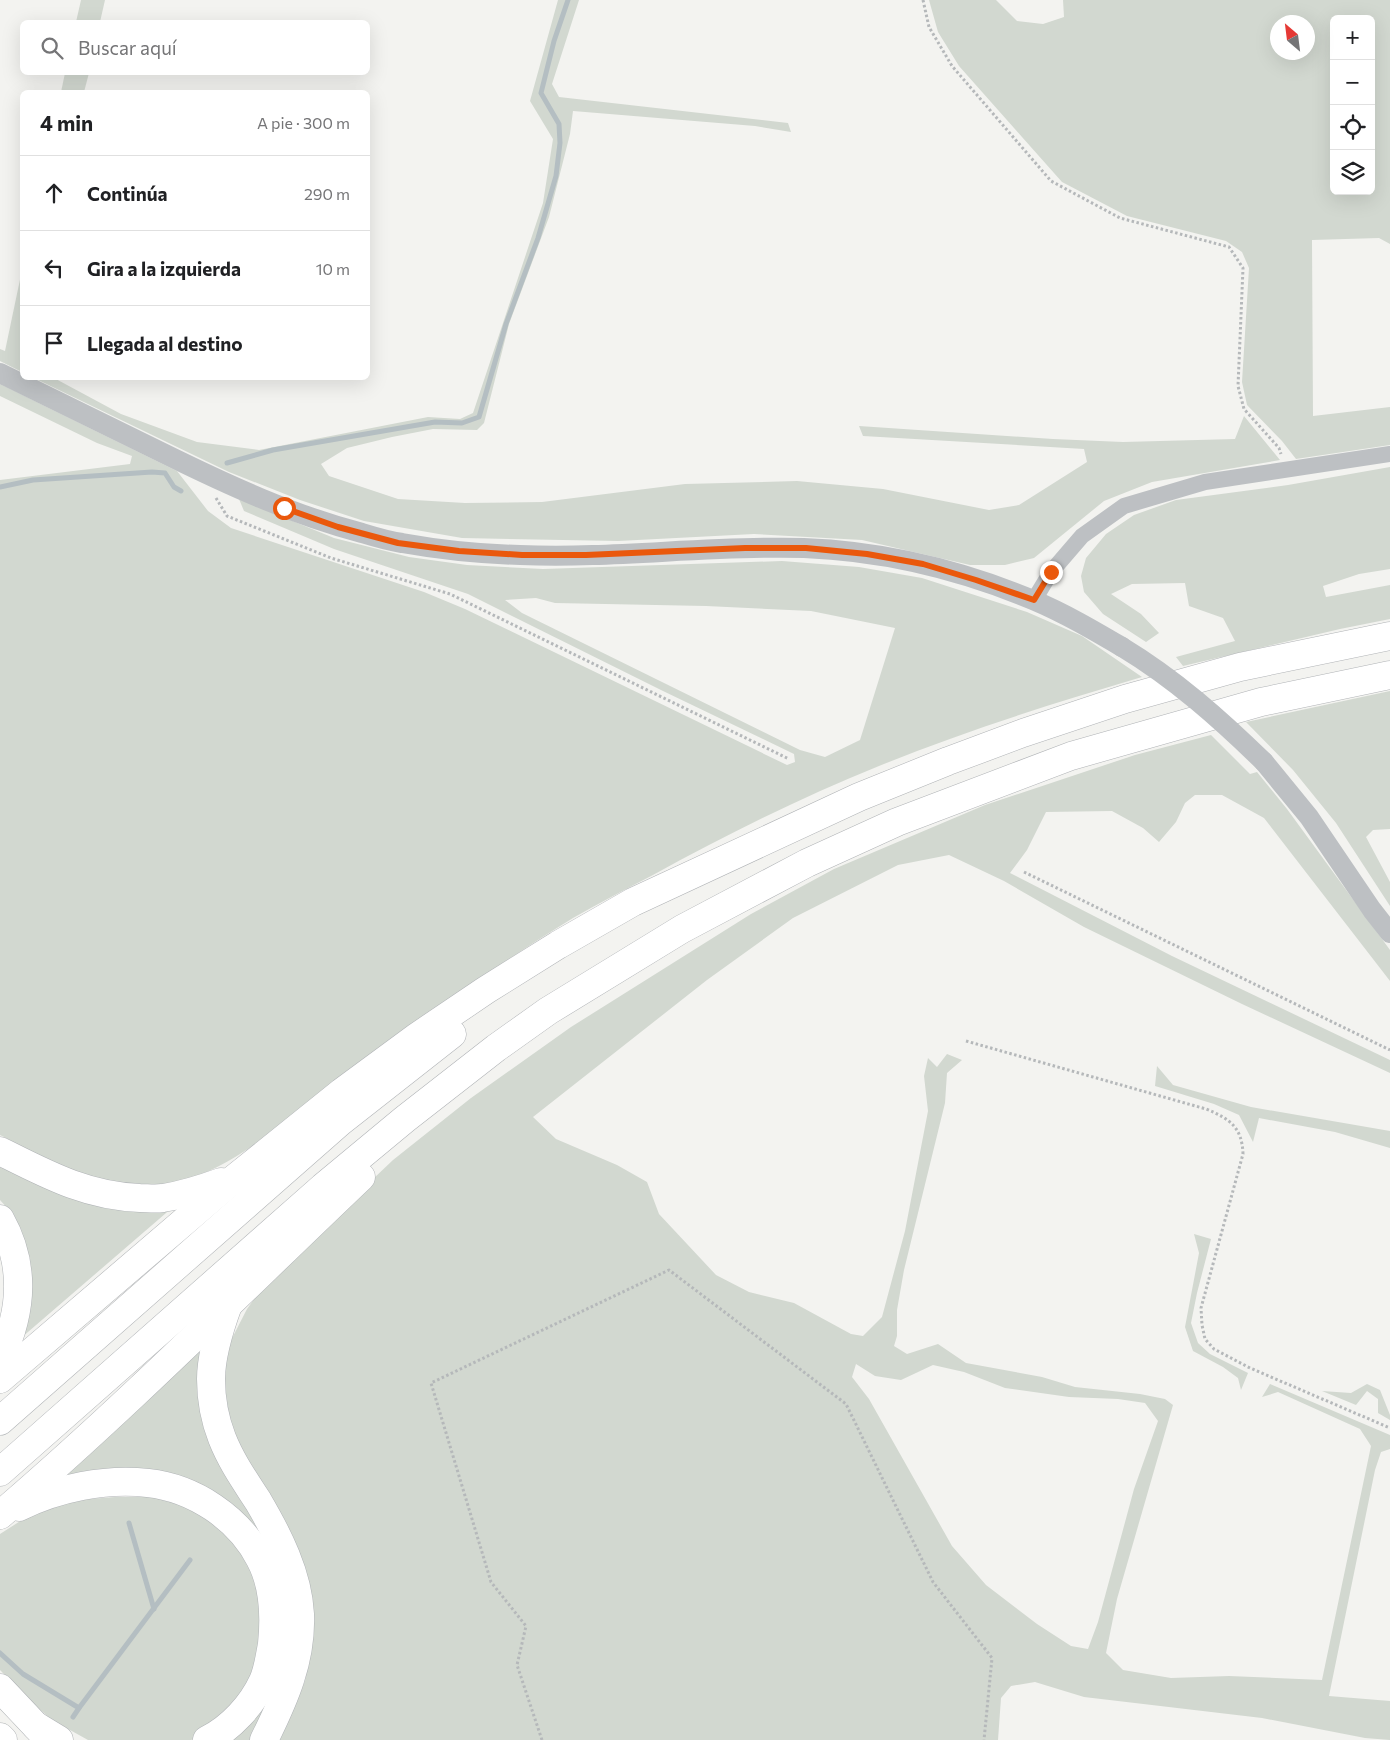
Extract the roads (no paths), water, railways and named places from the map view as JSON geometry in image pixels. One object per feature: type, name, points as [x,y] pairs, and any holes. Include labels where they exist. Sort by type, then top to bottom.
[{"type":"highway","points":[[0,1379],[235,1178],[342,1092],[418,1036],[486,990],[632,902],[859,797],[1023,733],[1116,702],[1240,667],[1390,636]]},
{"type":"highway","points":[[0,1472],[322,1187],[405,1119],[496,1048],[548,1011],[682,929],[807,863],[897,822],[1071,756],[1261,702],[1390,675]]},
{"type":"highway","points":[[0,1421],[340,1122],[448,1037],[578,948],[654,902],[750,849]]},
{"type":"highway","points":[[0,1516],[59,1464],[496,1048]]},
{"type":"highway","points":[[0,1150],[65,1183],[125,1198],[160,1198],[190,1193],[235,1178]]},
{"type":"highway","points":[[0,1219],[6,1230],[16,1260],[19,1290],[15,1316],[0,1359]]},
{"type":"highway","points":[[230,1301],[219,1331],[211,1377],[213,1407],[222,1439],[275,1532],[287,1560],[297,1590],[300,1613],[300,1635],[295,1668],[283,1702],[264,1740]]},
{"type":"highway","points":[[0,1516],[57,1492],[91,1485],[120,1482],[148,1483],[173,1488],[196,1497],[226,1517],[246,1538],[260,1559],[272,1593],[274,1621],[271,1652],[264,1680],[249,1704],[231,1724],[207,1740]]},
{"type":"highway","points":[[0,1688],[48,1735]]},
{"type":"highway","points":[[0,1737],[3,1740]]},
{"type":"street","points":[[0,373],[241,491],[338,527],[398,543],[459,551],[522,555],[586,555],[745,548],[806,548],[867,554],[923,564],[1034,600],[1080,622],[1165,675],[1229,728],[1264,762],[1309,817],[1372,910],[1390,933]]},
{"type":"street","points":[[1034,600],[1051,572],[1082,536],[1124,506],[1205,482],[1288,471],[1390,454]]},
{"type":"waterway","points":[[227,463],[273,450],[435,422],[462,423],[479,417],[506,324],[538,238],[556,176],[560,143],[559,124],[541,93],[554,41],[568,0]]},
{"type":"waterway","points":[[0,487],[33,480],[152,472],[165,473],[174,487],[181,491]]},
{"type":"waterway","points":[[129,1523],[154,1609]]},
{"type":"waterway","points":[[79,1708],[190,1560]]},
{"type":"waterway","points":[[0,1653],[23,1674],[79,1708],[73,1717]]}]
